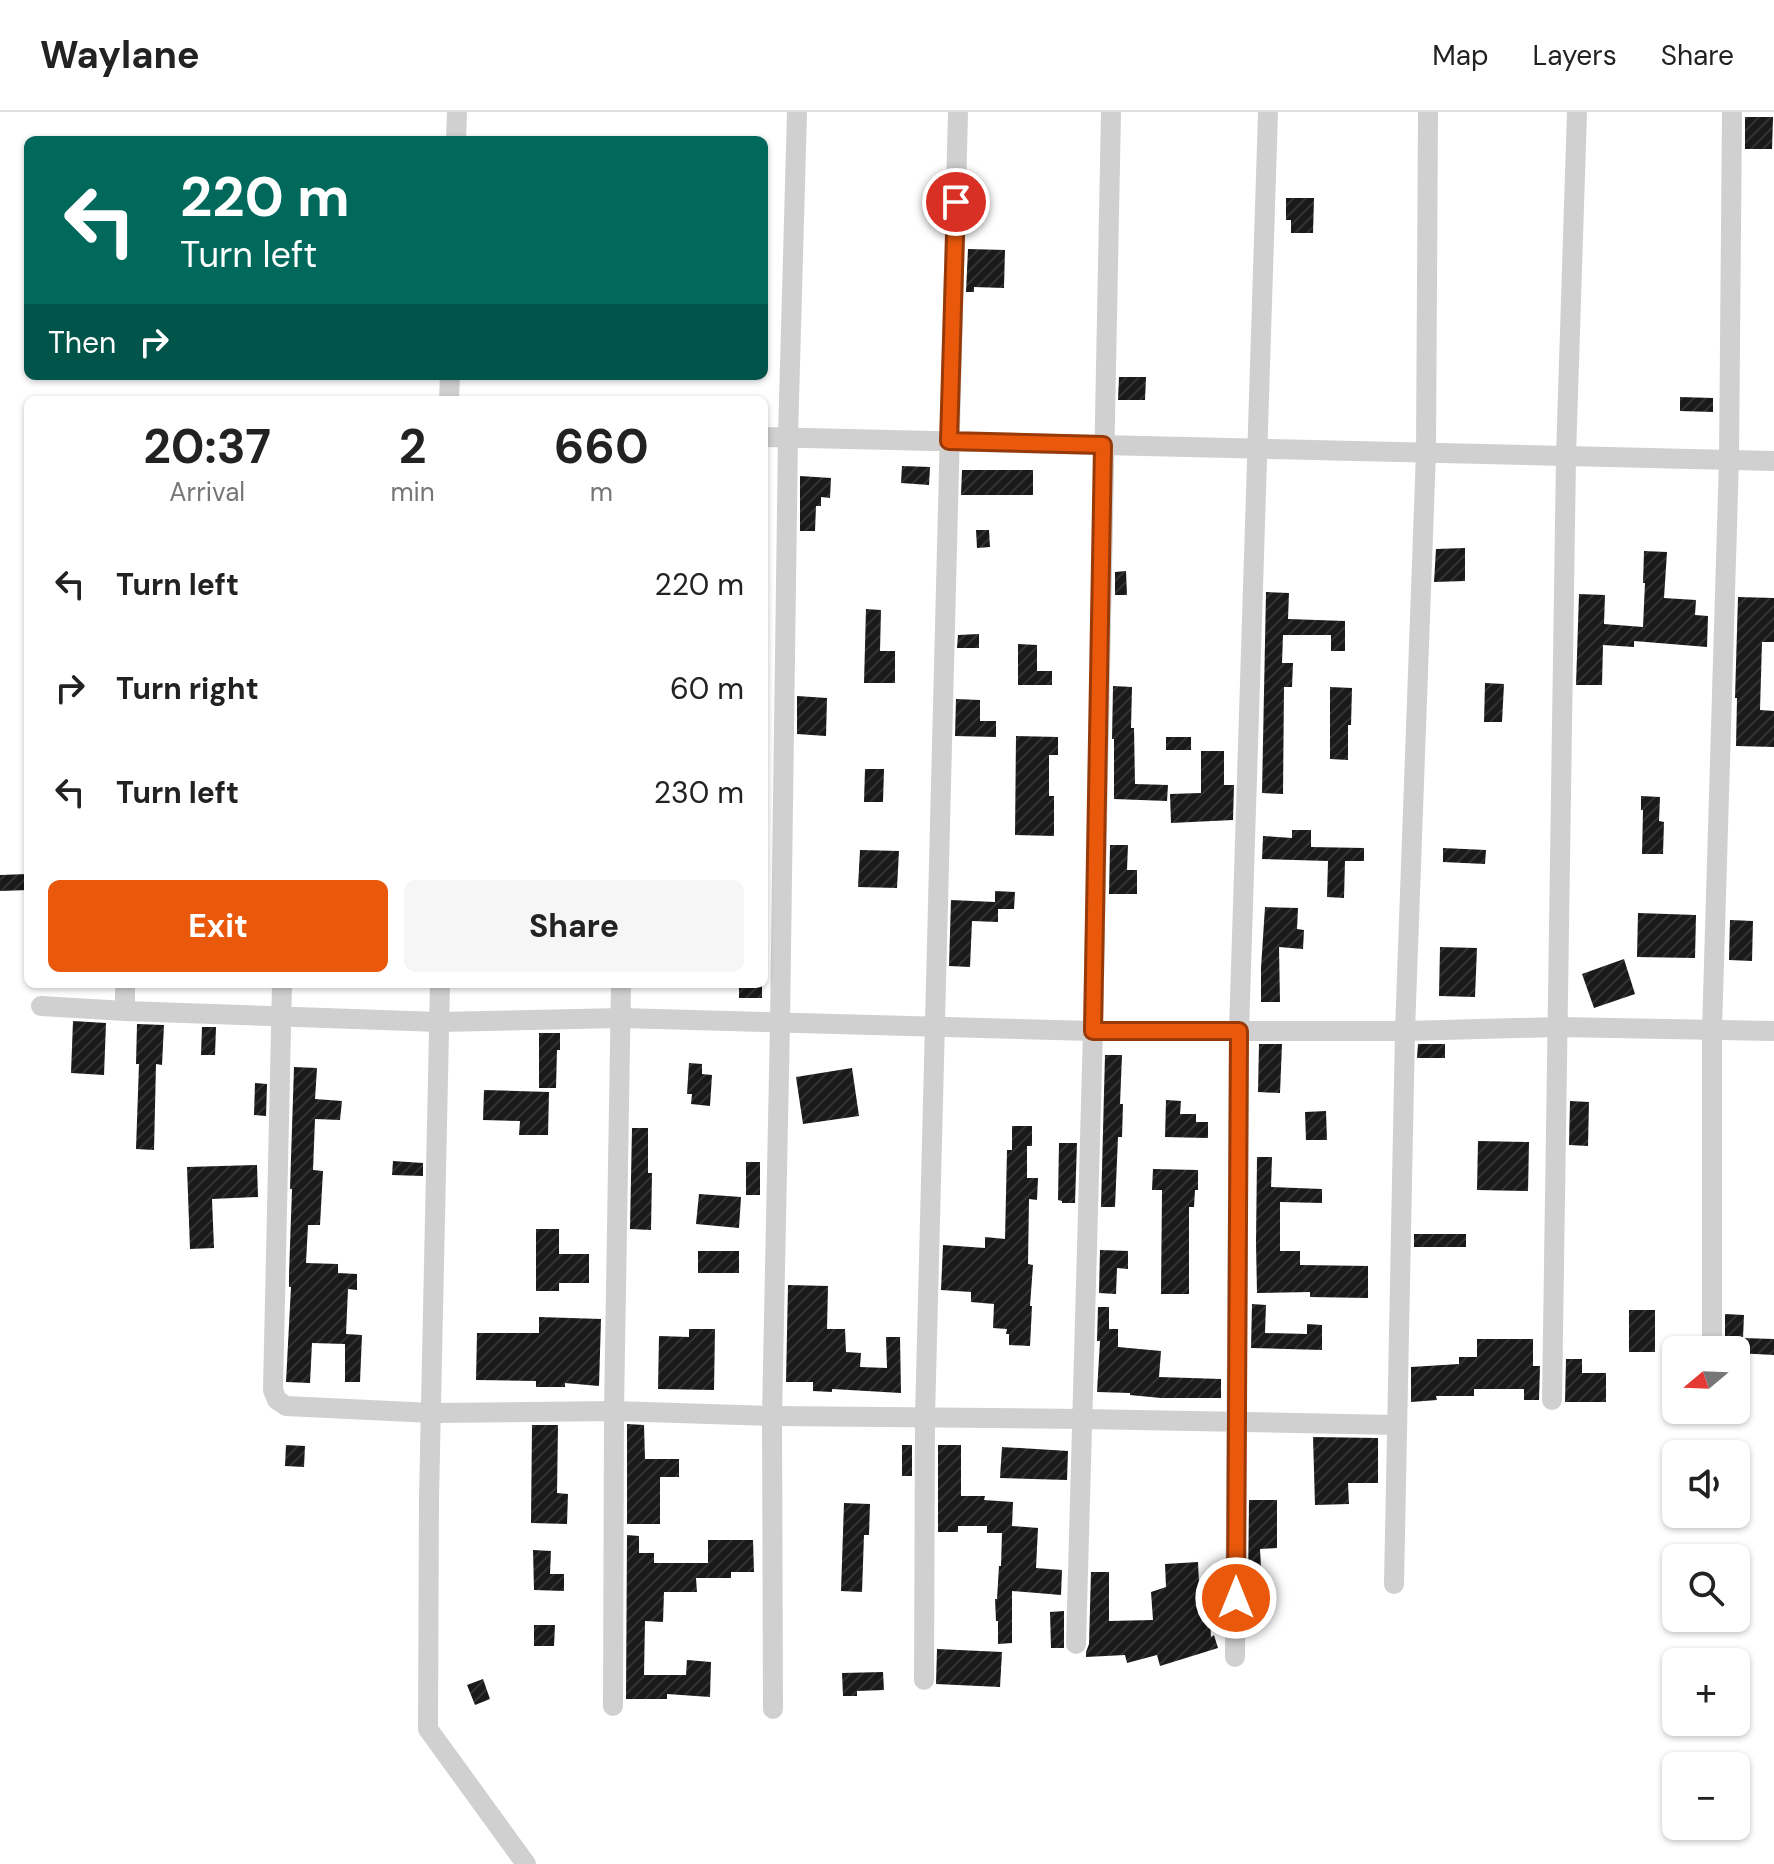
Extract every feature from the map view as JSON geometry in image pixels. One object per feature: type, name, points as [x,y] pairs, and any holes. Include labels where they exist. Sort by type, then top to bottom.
[{"type":"street","points":[[456,136],[457,112]]},
{"type":"street","points":[[773,1709],[772,1416],[788,437],[797,112]]},
{"type":"street","points":[[924,1680],[925,1418],[958,112]]},
{"type":"street","points":[[1076,1644],[1093,1031],[1111,112]]},
{"type":"street","points":[[1235,1657],[1239,1031],[1268,112]]},
{"type":"street","points":[[1394,1584],[1405,1031],[1426,452],[1428,112]]},
{"type":"street","points":[[1552,1400],[1566,456],[1577,112]]},
{"type":"street","points":[[1712,1336],[1712,1030],[1729,459],[1732,112]]},
{"type":"street","points":[[768,437],[1774,461]]},
{"type":"street","points":[[125,988],[125,1011]]},
{"type":"street","points":[[282,988],[273,1390],[277,1400],[286,1406],[432,1413],[614,1411],[1397,1425]]},
{"type":"street","points":[[440,988],[429,1498],[428,1729],[526,1864]]},
{"type":"street","points":[[613,1706],[621,988]]},
{"type":"street","points":[[41,1006],[439,1022],[621,1018],[1093,1031],[1405,1031],[1558,1027],[1774,1031]]},
{"type":"building","points":[[1745,117],[1773,117],[1772,149],[1745,149]]},
{"type":"building","points":[[1286,198],[1314,198],[1313,233],[1291,233],[1291,220],[1286,220]]},
{"type":"building","points":[[968,249],[1005,250],[1004,288],[974,287],[974,292],[966,292]]},
{"type":"building","points":[[1119,377],[1146,377],[1145,400],[1118,400]]},
{"type":"building","points":[[1680,397],[1713,398],[1713,412],[1680,411]]},
{"type":"building","points":[[902,466],[930,467],[929,485],[901,483]]},
{"type":"building","points":[[962,470],[1033,470],[1033,495],[961,495]]},
{"type":"building","points":[[800,476],[831,478],[830,498],[821,497],[821,506],[816,506],[815,531],[800,531]]},
{"type":"building","points":[[976,530],[989,530],[990,547],[977,548]]},
{"type":"building","points":[[1465,548],[1465,581],[1434,582],[1436,549]]},
{"type":"building","points":[[1644,551],[1667,552],[1664,598],[1696,600],[1695,615],[1708,616],[1707,647],[1634,641],[1634,647],[1603,645],[1602,685],[1576,685],[1579,594],[1605,595],[1604,624],[1643,627]]},
{"type":"building","points":[[1126,571],[1127,595],[1115,595],[1115,572]]},
{"type":"building","points":[[1266,592],[1289,593],[1288,619],[1345,621],[1345,651],[1331,651],[1331,635],[1283,635],[1282,663],[1293,663],[1292,687],[1284,687],[1283,794],[1262,793]]},
{"type":"building","points":[[1738,597],[1774,598],[1774,642],[1762,642],[1760,710],[1774,711],[1774,747],[1736,746]]},
{"type":"building","points":[[866,609],[881,610],[880,651],[895,651],[895,683],[864,683]]},
{"type":"building","points":[[979,634],[979,648],[957,648],[958,635]]},
{"type":"building","points":[[1018,644],[1037,645],[1037,671],[1052,671],[1052,685],[1018,685]]},
{"type":"building","points":[[1485,683],[1504,684],[1502,722],[1484,722]]},
{"type":"building","points":[[1113,686],[1132,687],[1135,784],[1168,785],[1167,801],[1114,799]]},
{"type":"building","points":[[1330,687],[1352,688],[1348,760],[1330,759]]},
{"type":"building","points":[[797,696],[827,698],[826,736],[797,734]]},
{"type":"building","points":[[956,699],[980,700],[980,721],[996,721],[996,737],[955,736]]},
{"type":"building","points":[[1016,736],[1058,737],[1058,755],[1049,755],[1049,796],[1054,796],[1054,836],[1015,835]]},
{"type":"building","points":[[1166,737],[1191,737],[1191,750],[1166,750]]},
{"type":"building","points":[[1201,751],[1224,751],[1224,785],[1234,785],[1233,820],[1171,823],[1170,794],[1201,793]]},
{"type":"building","points":[[865,769],[884,769],[883,802],[864,802]]},
{"type":"building","points":[[1641,796],[1660,797],[1659,821],[1664,822],[1663,854],[1642,854]]},
{"type":"building","points":[[1292,830],[1311,830],[1311,847],[1364,848],[1364,861],[1345,861],[1344,898],[1327,897],[1328,861],[1262,859],[1263,836],[1292,838]]},
{"type":"building","points":[[1110,845],[1128,845],[1127,870],[1137,870],[1137,894],[1109,894]]},
{"type":"building","points":[[1443,848],[1486,850],[1485,864],[1443,862]]},
{"type":"building","points":[[860,850],[899,851],[897,888],[858,887]]},
{"type":"building","points":[[24,874],[24,890],[0,891],[0,875]]},
{"type":"building","points":[[995,891],[1015,892],[1014,909],[998,909],[998,922],[972,921],[970,967],[949,966],[951,900],[995,902]]},
{"type":"building","points":[[1265,907],[1298,908],[1297,929],[1304,930],[1303,949],[1279,947],[1280,1002],[1261,1002]]},
{"type":"building","points":[[1638,913],[1696,915],[1695,958],[1637,957]]},
{"type":"building","points":[[1730,920],[1753,921],[1752,961],[1729,960]]},
{"type":"building","points":[[1440,947],[1477,948],[1475,997],[1439,996]]},
{"type":"building","points":[[1624,959],[1635,994],[1594,1008],[1582,974]]},
{"type":"building","points":[[739,988],[762,988],[762,998],[739,998]]},
{"type":"building","points":[[73,1021],[106,1023],[104,1075],[71,1073]]},
{"type":"building","points":[[137,1024],[164,1025],[162,1065],[156,1064],[154,1150],[136,1149]]},
{"type":"building","points":[[202,1027],[216,1027],[215,1055],[201,1055]]},
{"type":"building","points":[[539,1033],[560,1033],[556,1088],[539,1088]]},
{"type":"building","points":[[1259,1044],[1282,1044],[1280,1093],[1258,1092]]},
{"type":"building","points":[[1418,1044],[1445,1044],[1445,1058],[1417,1058]]},
{"type":"building","points":[[1105,1055],[1122,1055],[1122,1137],[1118,1137],[1115,1207],[1101,1207]]},
{"type":"building","points":[[689,1063],[702,1064],[702,1074],[712,1075],[710,1106],[691,1104],[692,1094],[687,1094]]},
{"type":"building","points":[[294,1067],[317,1068],[315,1099],[342,1101],[340,1120],[315,1119],[313,1170],[323,1171],[320,1225],[308,1225],[306,1263],[338,1264],[338,1273],[357,1274],[357,1290],[348,1289],[346,1334],[362,1335],[360,1382],[345,1382],[345,1344],[312,1343],[310,1383],[286,1382],[291,1287]]},
{"type":"building","points":[[852,1068],[859,1116],[803,1124],[796,1077]]},
{"type":"building","points":[[255,1083],[267,1084],[266,1116],[254,1115]]},
{"type":"building","points":[[484,1090],[549,1092],[548,1135],[519,1135],[520,1121],[483,1120]]},
{"type":"building","points":[[1166,1100],[1181,1101],[1180,1114],[1196,1114],[1196,1122],[1208,1122],[1208,1138],[1165,1137]]},
{"type":"building","points":[[1570,1101],[1589,1102],[1588,1146],[1569,1145]]},
{"type":"building","points":[[1326,1111],[1327,1140],[1306,1140],[1305,1112]]},
{"type":"building","points":[[1012,1126],[1032,1126],[1032,1146],[1027,1146],[1027,1178],[1038,1178],[1037,1200],[1029,1199],[1028,1264],[1033,1265],[1030,1346],[1009,1345],[1007,1329],[993,1328],[994,1304],[971,1302],[971,1292],[941,1290],[943,1245],[985,1248],[985,1237],[1005,1239],[1007,1150],[1012,1150]]},
{"type":"building","points":[[632,1128],[648,1128],[648,1173],[652,1173],[651,1230],[630,1229]]},
{"type":"building","points":[[1478,1141],[1529,1142],[1528,1191],[1477,1190]]},
{"type":"building","points":[[1059,1143],[1077,1143],[1075,1203],[1058,1200]]},
{"type":"building","points":[[1257,1157],[1272,1157],[1271,1187],[1322,1189],[1322,1203],[1280,1202],[1280,1251],[1300,1251],[1300,1265],[1368,1266],[1368,1298],[1310,1297],[1310,1292],[1257,1293]]},
{"type":"building","points":[[393,1161],[423,1163],[423,1176],[392,1175]]},
{"type":"building","points":[[746,1162],[760,1162],[760,1195],[746,1195]]},
{"type":"building","points":[[257,1165],[258,1197],[212,1199],[214,1248],[190,1249],[187,1167]]},
{"type":"building","points":[[1153,1169],[1198,1170],[1194,1207],[1189,1207],[1189,1294],[1161,1294],[1162,1190],[1152,1190]]},
{"type":"building","points":[[699,1194],[741,1197],[739,1228],[696,1224]]},
{"type":"building","points":[[536,1229],[559,1229],[559,1254],[589,1254],[589,1283],[559,1283],[559,1291],[536,1291]]},
{"type":"building","points":[[1414,1234],[1466,1234],[1466,1247],[1414,1247]]},
{"type":"building","points":[[1100,1250],[1128,1251],[1128,1269],[1117,1268],[1116,1294],[1099,1293]]},
{"type":"building","points":[[698,1251],[739,1251],[739,1273],[698,1273]]},
{"type":"building","points":[[788,1285],[828,1286],[827,1329],[845,1329],[846,1352],[861,1353],[860,1367],[887,1368],[886,1337],[900,1337],[901,1393],[832,1389],[832,1392],[813,1391],[813,1382],[786,1382]]},
{"type":"building","points":[[1252,1304],[1266,1305],[1265,1333],[1307,1334],[1307,1324],[1322,1325],[1322,1350],[1251,1348]]},
{"type":"building","points":[[1098,1307],[1109,1307],[1109,1329],[1118,1329],[1118,1347],[1161,1351],[1159,1377],[1221,1379],[1221,1398],[1161,1398],[1097,1392]]},
{"type":"building","points":[[1629,1310],[1655,1310],[1655,1352],[1629,1352]]},
{"type":"building","points":[[1725,1314],[1744,1315],[1743,1336],[1725,1336]]},
{"type":"building","points":[[539,1317],[601,1319],[599,1386],[565,1383],[565,1387],[536,1387],[536,1381],[476,1380],[477,1333],[539,1333]]},
{"type":"building","points":[[689,1329],[715,1329],[714,1390],[658,1389],[659,1336],[689,1337]]},
{"type":"building","points":[[1750,1338],[1774,1339],[1774,1355],[1750,1354]]},
{"type":"building","points":[[1477,1339],[1533,1339],[1533,1366],[1540,1366],[1539,1400],[1524,1400],[1524,1389],[1474,1389],[1474,1396],[1436,1396],[1437,1400],[1411,1402],[1411,1367],[1459,1364],[1459,1357],[1477,1357]]},
{"type":"building","points":[[1566,1359],[1582,1359],[1582,1373],[1606,1373],[1606,1402],[1565,1402]]},
{"type":"building","points":[[627,1424],[644,1425],[645,1459],[679,1459],[679,1477],[660,1477],[660,1524],[627,1524]]},
{"type":"building","points":[[532,1425],[558,1425],[557,1493],[568,1494],[567,1524],[531,1523]]},
{"type":"building","points":[[1313,1437],[1378,1438],[1378,1483],[1348,1483],[1349,1504],[1315,1505]]},
{"type":"building","points":[[286,1445],[305,1446],[304,1467],[285,1466]]},
{"type":"building","points":[[902,1445],[912,1445],[912,1476],[902,1476]]},
{"type":"building","points":[[938,1445],[961,1445],[961,1496],[985,1496],[984,1500],[1013,1502],[1012,1526],[1038,1528],[1036,1568],[1062,1570],[1061,1595],[1012,1591],[1012,1643],[998,1644],[995,1599],[1001,1566],[1002,1533],[987,1533],[987,1526],[958,1526],[958,1532],[938,1532]]},
{"type":"building","points":[[1002,1447],[1068,1451],[1067,1480],[1000,1478]]},
{"type":"building","points":[[1249,1500],[1277,1500],[1277,1548],[1260,1549],[1262,1585],[1248,1586]]},
{"type":"building","points":[[844,1503],[870,1504],[869,1535],[864,1535],[862,1592],[841,1591]]},
{"type":"building","points":[[627,1535],[639,1536],[639,1553],[654,1553],[654,1563],[708,1563],[708,1540],[753,1540],[754,1572],[731,1572],[731,1578],[696,1578],[697,1592],[664,1592],[663,1622],[645,1621],[644,1675],[686,1675],[687,1660],[711,1662],[710,1697],[667,1694],[667,1699],[626,1699]]},
{"type":"building","points":[[533,1550],[551,1551],[550,1574],[564,1574],[564,1591],[534,1590]]},
{"type":"building","points":[[1198,1562],[1200,1603],[1209,1603],[1211,1637],[1214,1635],[1218,1648],[1160,1666],[1157,1655],[1127,1663],[1125,1655],[1086,1657],[1091,1572],[1109,1572],[1109,1621],[1153,1620],[1151,1592],[1166,1587],[1165,1564]]},
{"type":"building","points":[[1064,1611],[1064,1648],[1051,1648],[1050,1612]]},
{"type":"building","points":[[534,1625],[555,1625],[554,1646],[534,1646]]},
{"type":"building","points":[[937,1649],[1002,1652],[1000,1687],[936,1684]]},
{"type":"building","points":[[883,1672],[884,1690],[857,1691],[857,1696],[843,1696],[842,1673]]},
{"type":"building","points":[[483,1679],[490,1699],[475,1705],[467,1685]]},
{"type":"route","points":[[956,202],[949,441],[1103,445],[1093,1031],[1239,1031],[1236,1598]]}]
